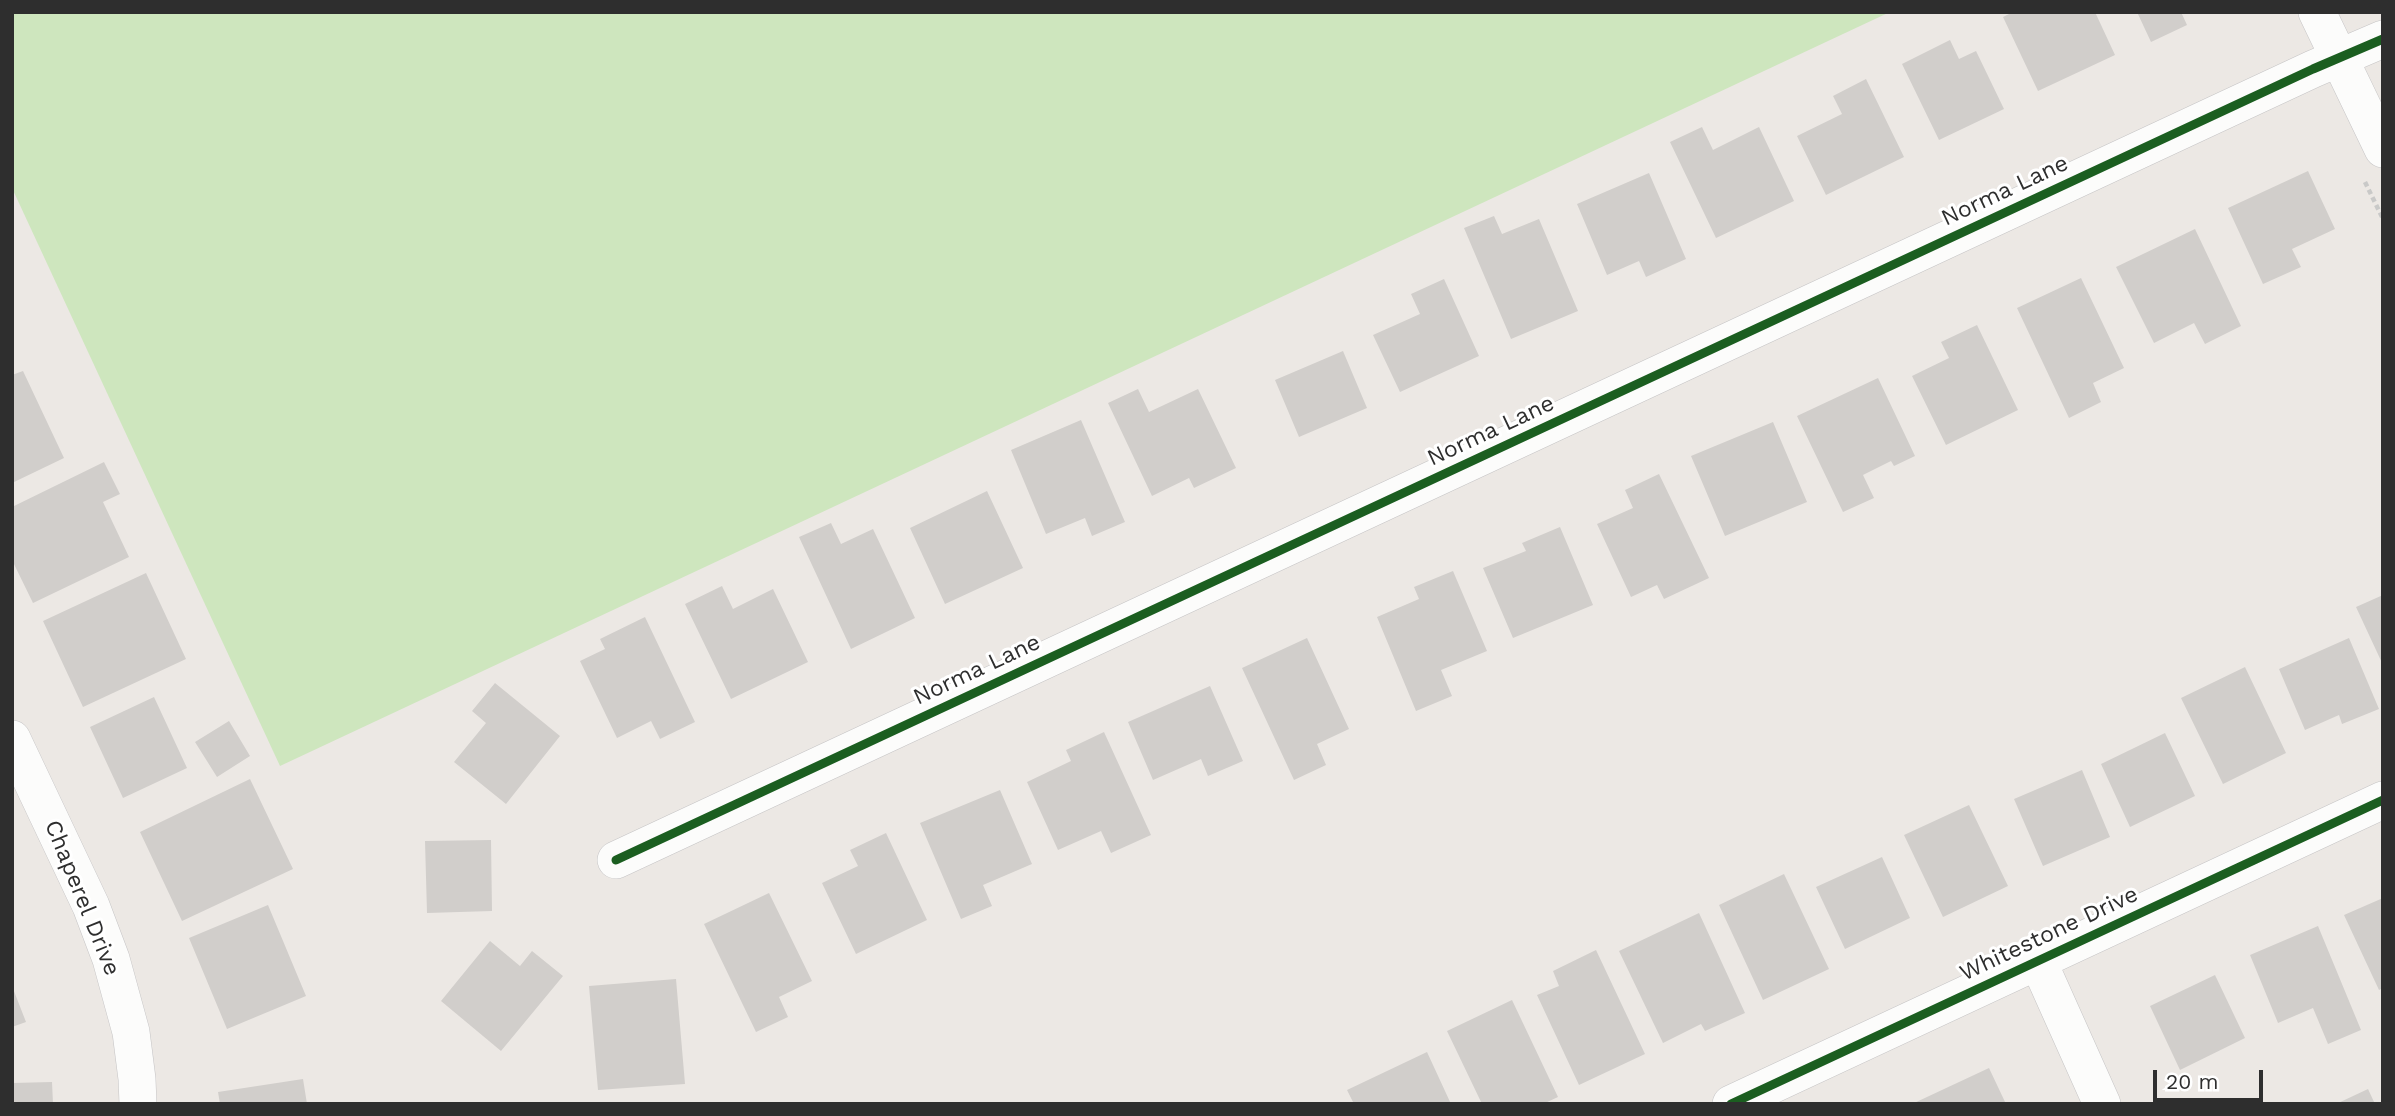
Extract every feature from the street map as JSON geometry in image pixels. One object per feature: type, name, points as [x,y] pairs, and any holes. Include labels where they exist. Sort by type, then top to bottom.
[{"type":"street","points":[[2317,12],[2383,149]]},
{"type":"street","name":"Norma Lane","points":[[615,860],[2383,38]]},
{"type":"street","name":"Chaperel Drive","points":[[12,739],[91,906],[111,959],[131,1032],[138,1104]]},
{"type":"street","name":"Whitestone Drive","points":[[1731,1104],[2383,800]]},
{"type":"street","points":[[2038,961],[2102,1104]]},
{"type":"green space","points":[[12,12],[1890,12],[280,766],[12,188]]},
{"type":"building","points":[[2013,12],[2095,12],[2115,55],[2038,91],[2003,17]]},
{"type":"building","points":[[2137,12],[2181,12],[2187,25],[2151,42]]},
{"type":"building","points":[[1950,40],[1959,59],[1976,51],[2004,109],[1939,140],[1902,64]]},
{"type":"building","points":[[1866,79],[1904,157],[1826,195],[1797,136],[1842,114],[1833,96]]},
{"type":"building","points":[[1702,127],[1713,150],[1759,127],[1794,201],[1716,238],[1670,142]]},
{"type":"building","points":[[2308,171],[2335,229],[2292,249],[2301,267],[2263,284],[2228,208]]},
{"type":"building","points":[[1649,173],[1686,259],[1646,277],[1639,261],[1607,275],[1577,204]]},
{"type":"building","points":[[1494,216],[1502,234],[1539,219],[1578,311],[1511,339],[1464,228]]},
{"type":"building","points":[[2195,229],[2241,326],[2205,344],[2194,323],[2154,343],[2116,267]]},
{"type":"building","points":[[2081,278],[2124,368],[2093,383],[2101,402],[2069,418],[2017,308]]},
{"type":"building","points":[[1444,279],[1479,356],[1400,392],[1373,335],[1420,314],[1411,294]]},
{"type":"building","points":[[1977,325],[2018,410],[1946,445],[1912,376],[1949,358],[1941,342]]},
{"type":"building","points":[[1343,351],[1367,408],[1299,437],[1275,380]]},
{"type":"building","points":[[23,371],[64,458],[12,483],[12,375]]},
{"type":"building","points":[[1878,378],[1915,456],[1894,466],[1891,461],[1863,475],[1874,498],[1843,512],[1797,416]]},
{"type":"building","points":[[1138,389],[1149,412],[1198,389],[1236,468],[1194,488],[1189,478],[1152,496],[1108,403]]},
{"type":"building","points":[[1081,420],[1125,522],[1092,536],[1085,518],[1046,534],[1011,450]]},
{"type":"building","points":[[1773,422],[1807,502],[1725,536],[1691,456]]},
{"type":"building","points":[[104,462],[120,494],[103,502],[129,557],[33,603],[12,560],[12,507]]},
{"type":"building","points":[[1659,474],[1709,578],[1664,599],[1657,585],[1631,597],[1597,524],[1633,508],[1625,490]]},
{"type":"building","points":[[987,491],[1023,568],[945,604],[910,528]]},
{"type":"building","points":[[831,523],[841,544],[873,529],[915,618],[851,649],[799,537]]},
{"type":"building","points":[[1560,527],[1593,605],[1513,638],[1483,568],[1526,551],[1522,543]]},
{"type":"building","points":[[1453,571],[1487,651],[1441,670],[1452,696],[1416,711],[1377,617],[1419,599],[1414,587]]},
{"type":"building","points":[[146,573],[186,659],[83,707],[43,621]]},
{"type":"building","points":[[722,586],[733,609],[773,589],[808,662],[731,699],[685,604]]},
{"type":"building","points":[[2383,595],[2383,665],[2356,607]]},
{"type":"building","points":[[645,617],[695,722],[660,739],[651,721],[617,738],[580,661],[605,649],[600,639]]},
{"type":"building","points":[[1307,638],[1349,729],[1317,744],[1326,765],[1294,780],[1242,668]]},
{"type":"building","points":[[2349,638],[2379,709],[2342,724],[2339,715],[2305,730],[2279,669]]},
{"type":"building","points":[[2245,667],[2286,753],[2223,784],[2181,698]]},
{"type":"building","points":[[495,683],[560,736],[506,804],[454,762],[486,723],[472,711]]},
{"type":"building","points":[[1210,686],[1243,761],[1208,776],[1201,759],[1153,780],[1128,722]]},
{"type":"building","points":[[154,697],[187,768],[123,798],[90,727]]},
{"type":"building","points":[[229,721],[250,756],[217,777],[195,742]]},
{"type":"building","points":[[1104,732],[1151,835],[1111,853],[1101,831],[1058,850],[1027,782],[1071,761],[1066,750]]},
{"type":"building","points":[[2165,733],[2195,796],[2130,827],[2101,764]]},
{"type":"building","points":[[2082,770],[2110,837],[2043,866],[2014,799]]},
{"type":"building","points":[[250,779],[293,869],[182,921],[140,832]]},
{"type":"building","points":[[1000,790],[1032,864],[983,885],[992,906],[961,919],[920,823]]},
{"type":"building","points":[[1969,805],[2008,886],[1943,917],[1904,835]]},
{"type":"building","points":[[886,833],[927,920],[856,954],[822,883],[858,866],[850,850]]},
{"type":"building","points":[[491,840],[492,911],[427,913],[425,841]]},
{"type":"building","points":[[1882,857],[1910,918],[1845,949],[1816,887]]},
{"type":"building","points":[[1784,874],[1829,969],[1763,1000],[1719,905]]},
{"type":"building","points":[[769,893],[812,981],[779,997],[788,1017],[756,1032],[704,924]]},
{"type":"building","points":[[2383,898],[2383,988],[2379,990],[2344,915]]},
{"type":"building","points":[[268,905],[306,996],[227,1029],[189,938]]},
{"type":"building","points":[[1699,913],[1745,1013],[1705,1031],[1701,1024],[1663,1043],[1619,951]]},
{"type":"building","points":[[2318,926],[2361,1030],[2328,1044],[2313,1008],[2278,1023],[2250,955]]},
{"type":"building","points":[[490,941],[520,966],[532,951],[563,976],[501,1051],[441,1001]]},
{"type":"building","points":[[1596,950],[1645,1054],[1579,1085],[1537,995],[1559,986],[1553,971]]},
{"type":"building","points":[[2215,975],[2245,1038],[2180,1070],[2150,1006]]},
{"type":"building","points":[[676,979],[685,1084],[598,1090],[589,986]]},
{"type":"building","points":[[12,986],[26,1022],[12,1027]]},
{"type":"building","points":[[1512,1000],[1558,1097],[1543,1104],[1482,1104],[1447,1031]]},
{"type":"building","points":[[1427,1052],[1451,1104],[1354,1104],[1347,1090]]},
{"type":"building","points":[[1989,1068],[2006,1104],[1912,1104]]},
{"type":"building","points":[[303,1079],[307,1104],[220,1104],[218,1092]]},
{"type":"building","points":[[52,1082],[53,1104],[12,1104],[12,1083]]},
{"type":"building","points":[[2368,1089],[2375,1104],[2336,1104]]},
{"type":"cycle path","points":[[616,860],[2313,69],[2383,39]]},
{"type":"cycle path","points":[[1731,1104],[2383,800]]}]
